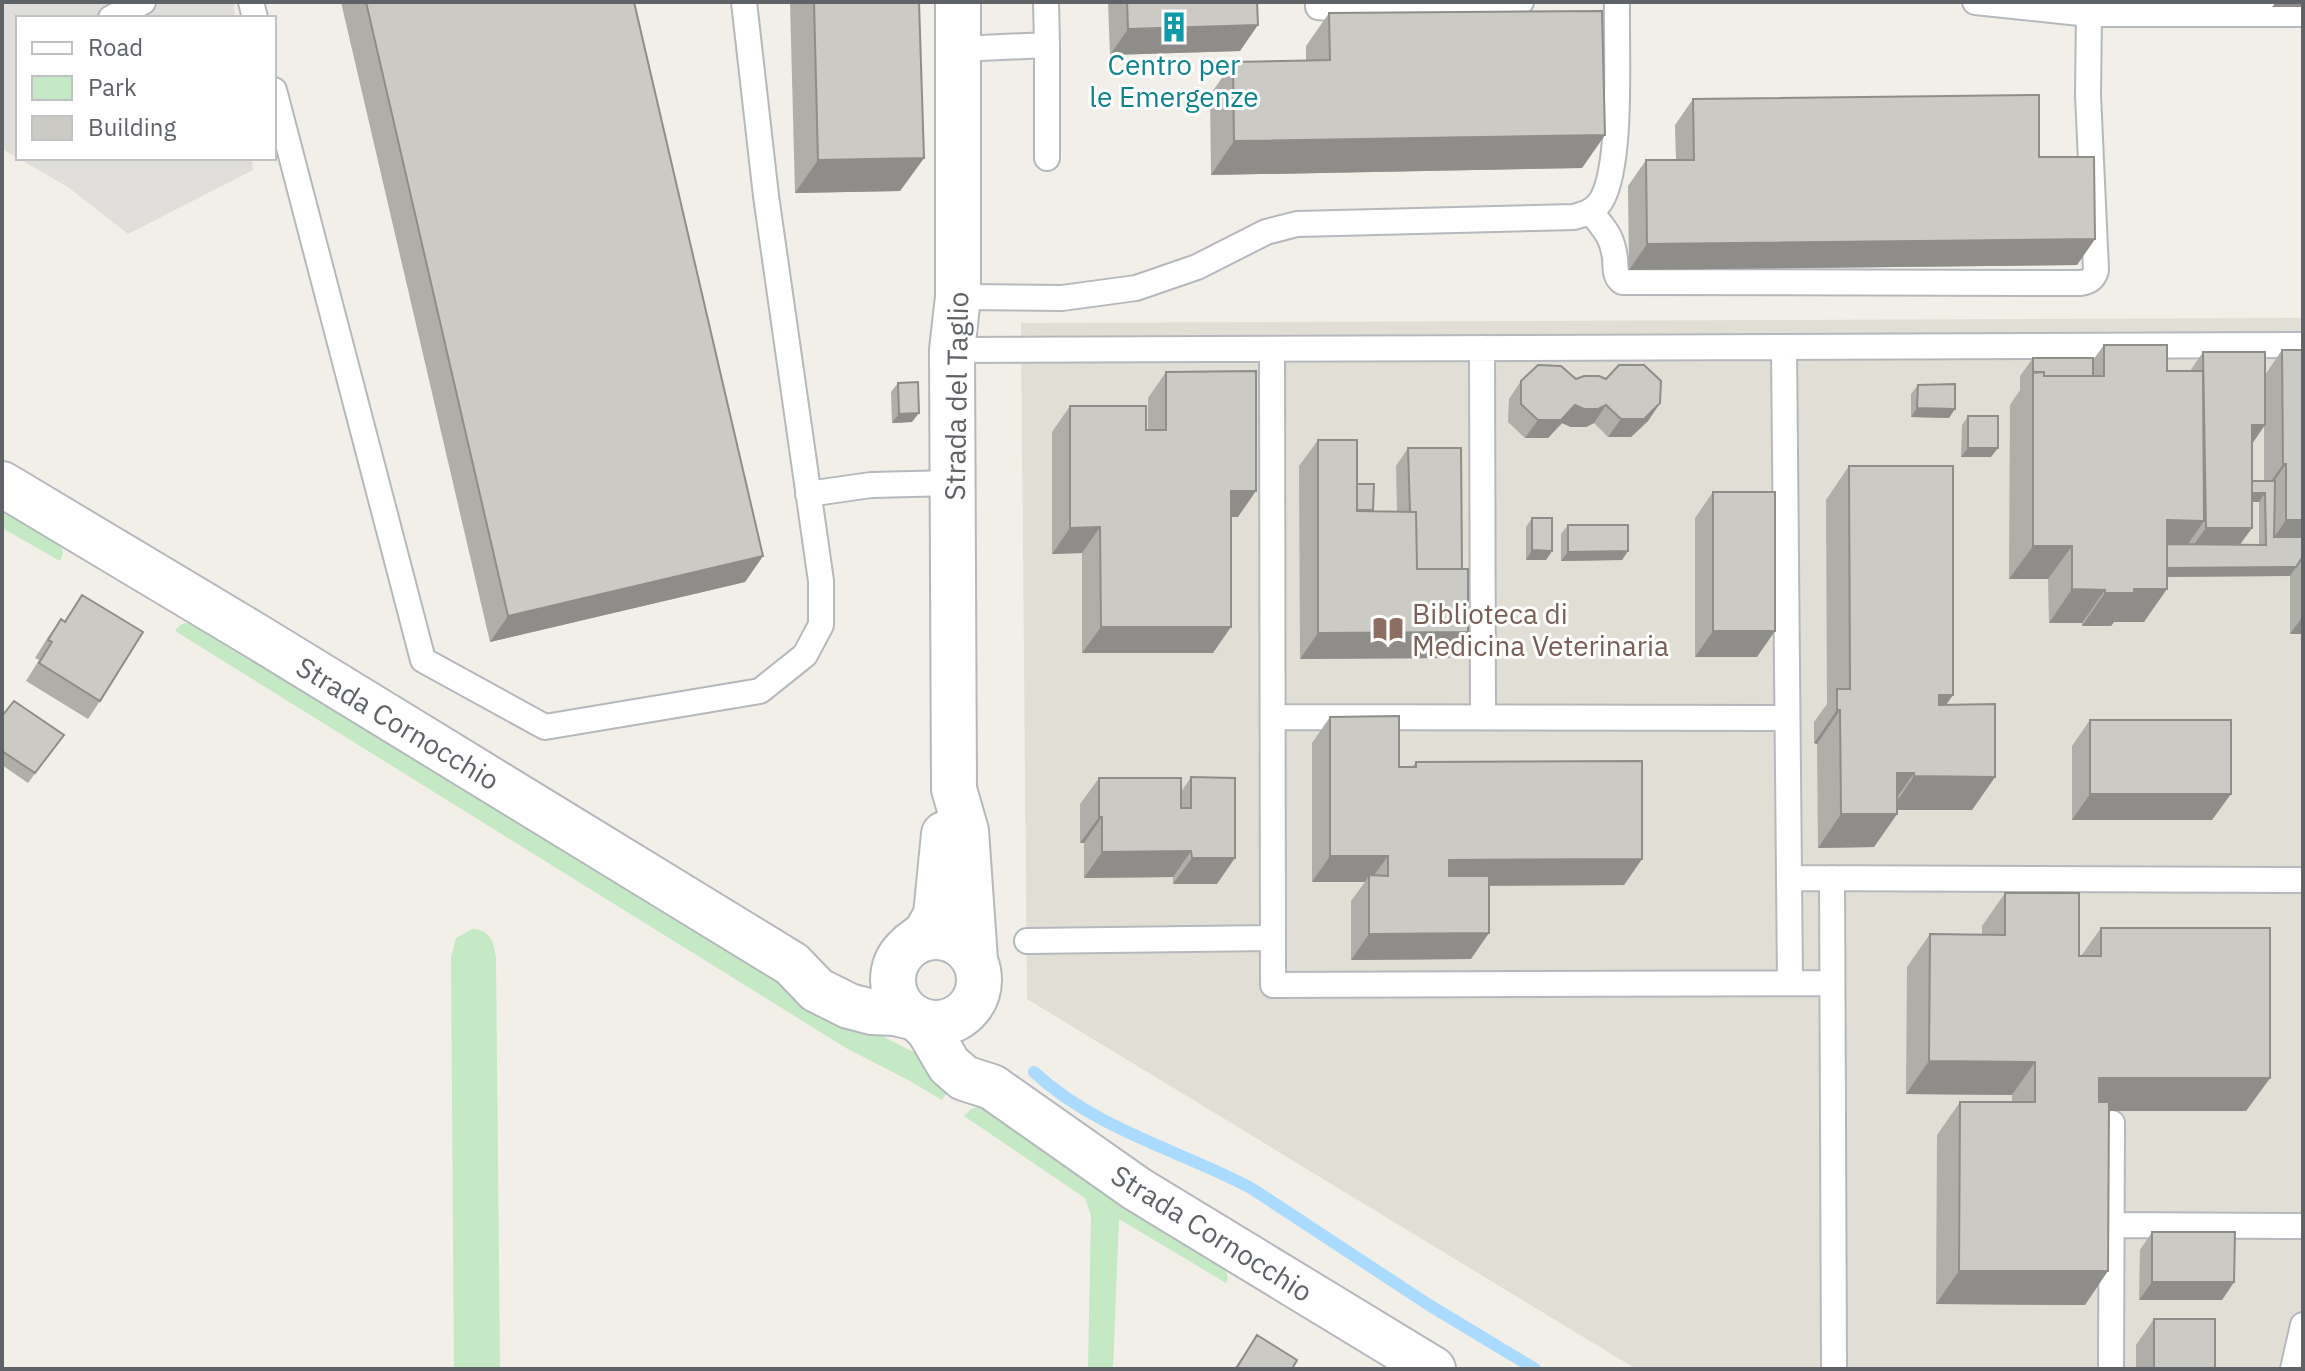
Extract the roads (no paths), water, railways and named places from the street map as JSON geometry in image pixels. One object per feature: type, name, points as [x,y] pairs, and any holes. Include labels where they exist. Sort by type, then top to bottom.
[{"type":"street","name":"Strada del Taglio","points":[[958,2],[958,297],[952,350],[954,789],[957,806],[966,825],[975,980]]},
{"type":"street","name":"Strada Cornocchio","points":[[2,484],[792,964],[861,976],[882,969],[923,938],[953,940],[966,947],[975,980],[970,1013],[972,1032],[978,1054],[995,1090]]},
{"type":"street","name":"Strada del Taglio","points":[[905,951],[926,933],[936,915],[944,824],[954,789]]},
{"type":"street","name":"Strada Cornocchio","points":[[905,951],[894,970],[893,985],[897,998],[928,1029],[944,1058],[964,1078],[995,1090],[1137,1189],[1433,1369]]},
{"type":"street","name":"Strada Cornocchio","points":[[792,964],[817,990],[849,1006],[929,1022],[942,1023],[967,1011],[975,980]]},
{"type":"lane","points":[[115,16],[143,2]]},
{"type":"lane","points":[[276,98],[423,660],[545,727],[760,691],[805,655],[821,625],[821,581],[766,196],[744,2]]},
{"type":"lane","points":[[1046,2],[1047,158]]},
{"type":"lane","points":[[1318,2],[1318,7],[1351,10],[1521,2]]},
{"type":"lane","points":[[958,297],[1062,298],[1136,288],[1197,267],[1266,232],[1297,224],[1574,217],[1591,212],[1600,202],[1610,177],[1616,129],[1617,2]]},
{"type":"lane","points":[[1975,2],[2089,14],[2303,14]]},
{"type":"lane","points":[[1591,212],[1609,233],[1615,274],[1622,282],[2089,281],[2096,270],[2088,95],[2089,14]]},
{"type":"lane","points":[[959,49],[1047,45]]},
{"type":"lane","points":[[952,350],[2303,345]]},
{"type":"lane","points":[[1784,347],[1790,983]]},
{"type":"lane","points":[[1482,348],[1483,717]]},
{"type":"lane","points":[[1272,349],[1273,985],[1832,983]]},
{"type":"lane","points":[[808,494],[871,485],[953,483]]},
{"type":"lane","points":[[1273,717],[1787,718]]},
{"type":"lane","points":[[1789,878],[2303,880]]},
{"type":"lane","points":[[1832,878],[1834,1369]]},
{"type":"lane","points":[[1027,941],[1273,938]]},
{"type":"lane","points":[[2111,1369],[2112,1123]]},
{"type":"lane","points":[[2111,1225],[2303,1226]]},
{"type":"lane","points":[[2293,1369],[2303,1325]]},
{"type":"waterway","points":[[1034,1072],[1058,1092],[1110,1124],[1251,1188],[1429,1305],[1535,1369]]},
{"type":"place","name":"Centro per le Emergenze","points":[[1174,27]]},
{"type":"place","name":"Biblioteca di Medicina Veterinaria","points":[[1388,629]]}]
